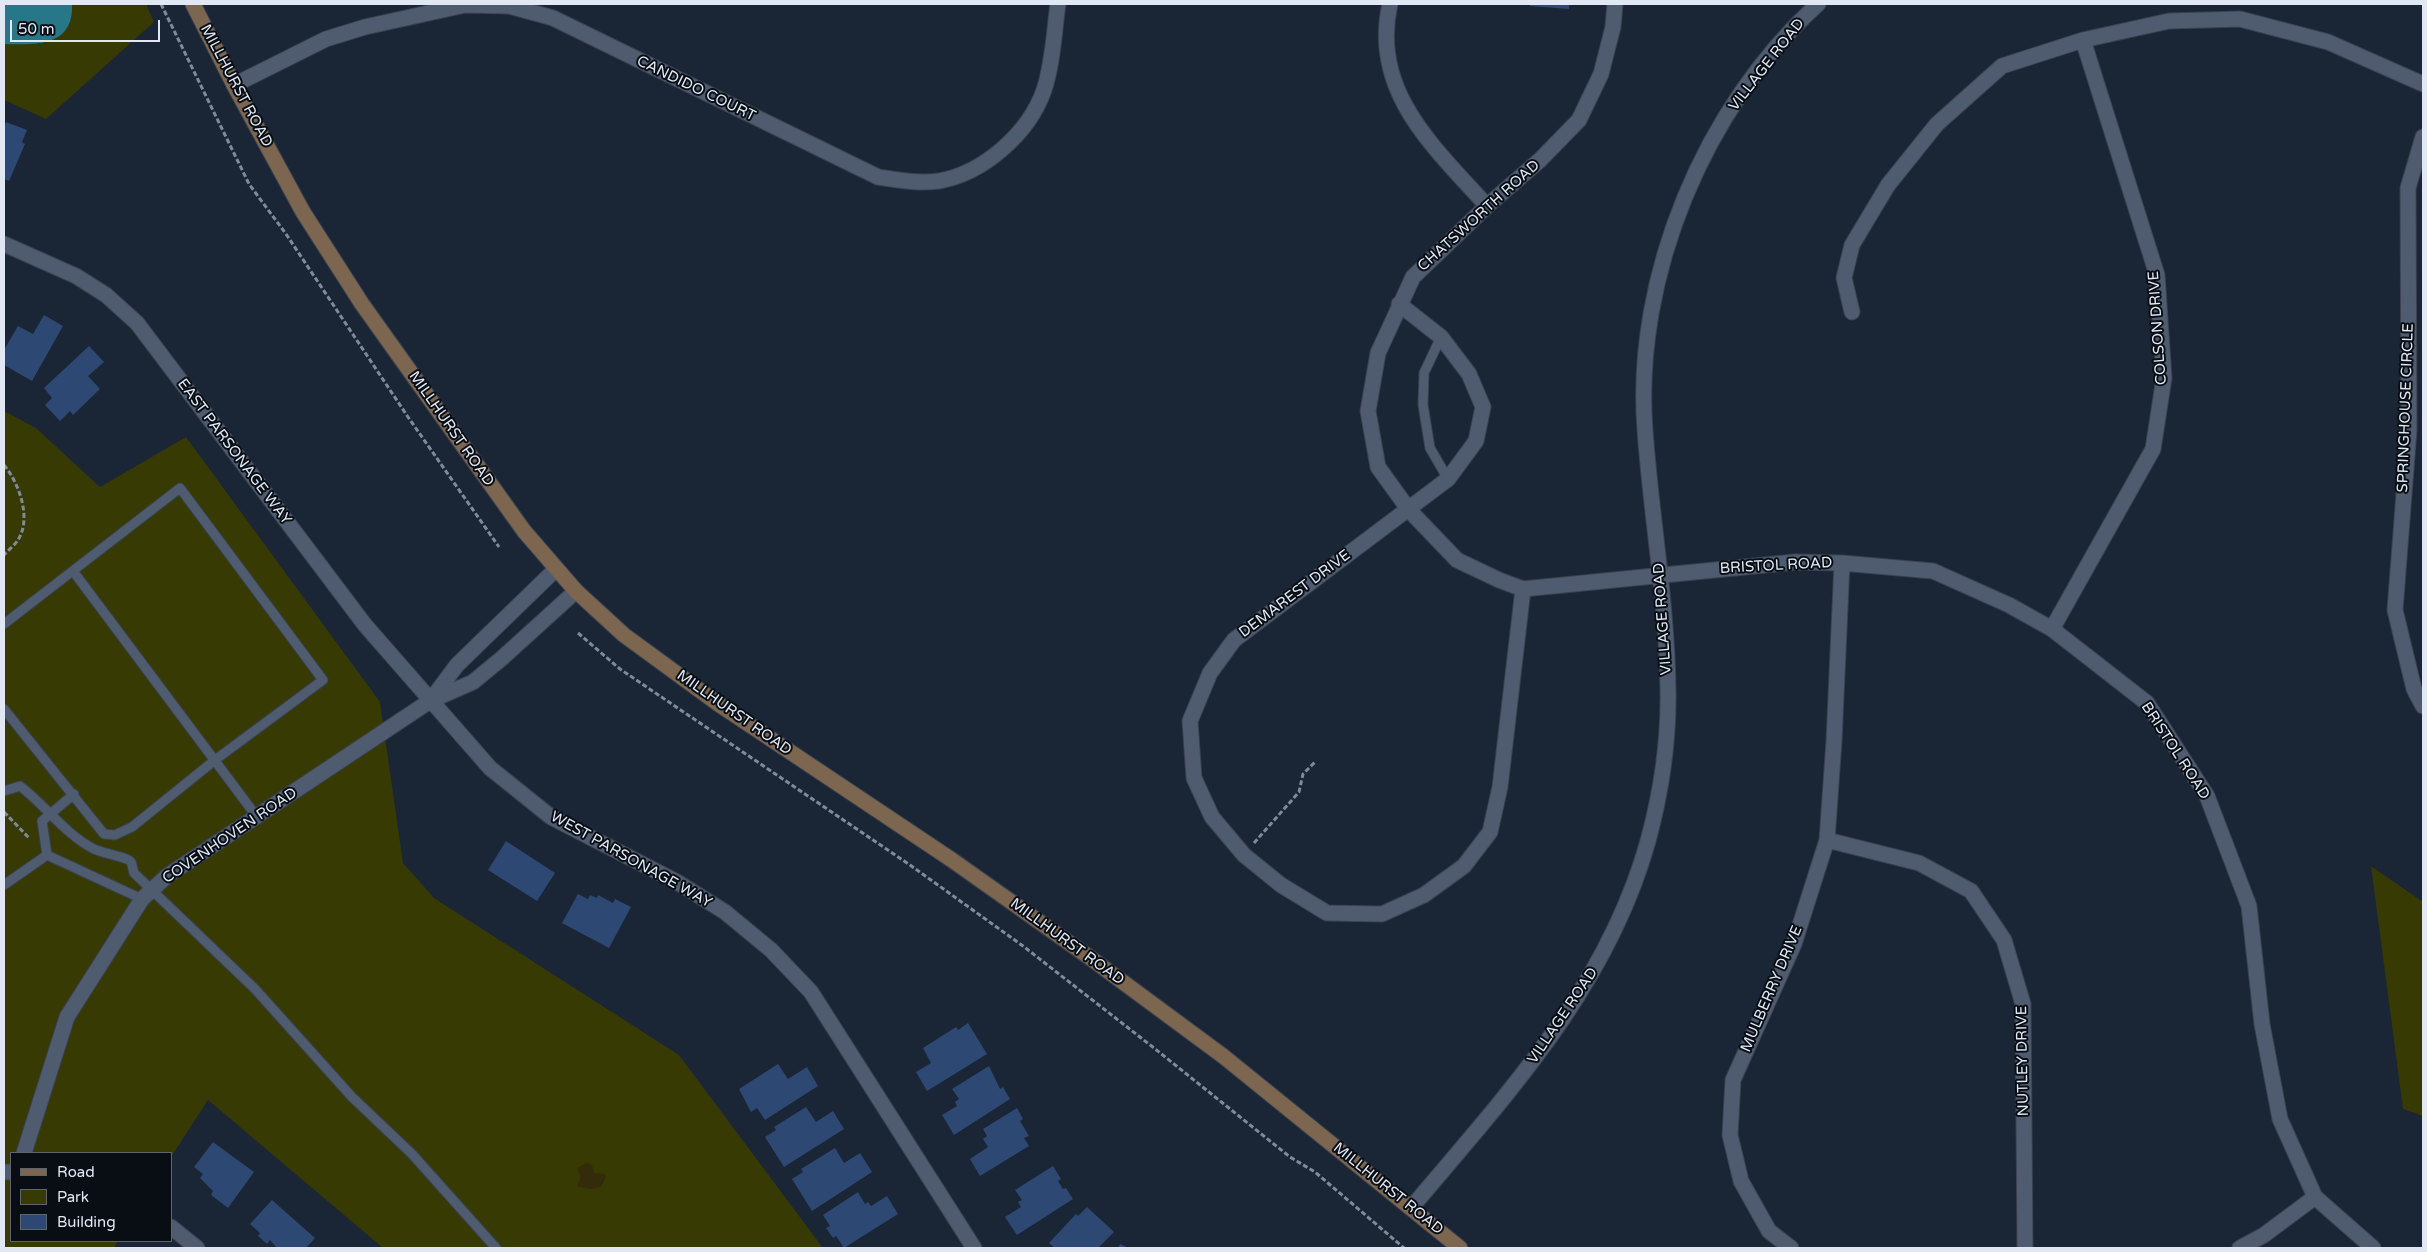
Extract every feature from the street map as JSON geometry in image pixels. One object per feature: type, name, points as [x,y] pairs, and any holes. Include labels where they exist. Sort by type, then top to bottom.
[{"type":"street","name":"MILLHURST ROAD","points":[[193,4],[234,85],[303,212],[362,304],[477,468],[555,570],[576,591],[624,635],[717,703],[944,855],[1089,957],[1223,1056],[1460,1248]]},
{"type":"street","name":"CANDIDO COURT","points":[[234,85],[326,39],[365,27],[465,5],[508,6],[553,18],[878,177],[904,182],[939,180],[968,172],[987,160],[1009,142],[1032,116],[1044,90],[1058,4]]},
{"type":"street","points":[[1390,4],[1385,26],[1391,79],[1418,129],[1487,206]]},
{"type":"street","name":"CHATSWORTH ROAD","points":[[1615,4],[1613,27],[1601,74],[1579,120],[1540,160],[1487,206],[1413,276],[1378,353],[1368,411],[1378,467],[1409,510],[1457,560],[1523,589],[1660,574]]},
{"type":"street","name":"VILLAGE ROAD","points":[[1411,1208],[1533,1062],[1565,1018],[1597,966],[1635,884],[1649,838],[1666,738],[1668,690],[1660,574],[1644,427],[1645,378],[1658,279],[1670,237],[1690,186],[1714,138],[1742,93],[1770,55],[1818,4]]},
{"type":"street","points":[[1852,312],[1844,278],[1852,245],[1888,185],[1937,124],[2002,66],[2083,40],[2169,21],[2240,20],[2328,42],[2423,84]]},
{"type":"street","name":"COLSON DRIVE","points":[[2052,630],[2153,449],[2164,378],[2157,275],[2083,40]]},
{"type":"street","name":"SPRINGHOUSE CIRCLE","points":[[2423,137],[2408,188],[2416,430],[2395,610],[2414,689],[2423,706]]},
{"type":"street","name":"EAST PARSONAGE WAY","points":[[4,244],[76,276],[106,295],[136,323],[323,571],[365,625],[430,701]]},
{"type":"street","name":"DEMAREST DRIVE","points":[[1400,304],[1441,337],[1469,374],[1483,407],[1476,441],[1448,479],[1234,640],[1210,673],[1190,721],[1194,778],[1212,817],[1244,855],[1281,885],[1327,912],[1382,914],[1424,895],[1464,866],[1490,832],[1500,787],[1523,589]]},
{"type":"street","name":"BRISTOL ROAD","points":[[1660,574],[1795,562],[1842,563],[1933,571],[2009,606],[2052,630],[2147,703],[2207,796],[2249,906],[2262,1024],[2280,1119],[2315,1197],[2373,1248]]},
{"type":"street","name":"MULBERRY DRIVE","points":[[1791,1248],[1770,1231],[1741,1181],[1730,1136],[1733,1080],[1794,944],[1827,840],[1834,741],[1842,563]]},
{"type":"street","name":"COVENHOVEN ROAD","points":[[430,701],[456,665],[555,570]]},
{"type":"street","name":"COVENHOVEN ROAD","points":[[24,1152],[67,1017],[147,895],[167,876],[430,701],[473,682],[502,659],[576,591]]},
{"type":"street","name":"WEST PARSONAGE WAY","points":[[430,701],[490,768],[551,817],[677,882],[725,912],[771,950],[810,992],[974,1248]]},
{"type":"street","name":"NUTLEY DRIVE","points":[[1827,840],[1919,863],[1970,891],[2004,940],[2023,1004],[2026,1248]]},
{"type":"street","points":[[2240,1248],[2264,1235],[2315,1197]]},
{"type":"street","points":[[172,1228],[197,1248]]},
{"type":"lane","points":[[1441,337],[1424,373],[1422,405],[1430,448],[1448,479]]},
{"type":"lane","points":[[4,624],[180,488],[323,680],[215,760],[132,827],[115,835],[104,834],[74,794],[4,709]]},
{"type":"lane","points":[[73,571],[257,817]]},
{"type":"lane","points":[[4,791],[20,786],[52,813],[81,842],[105,854],[128,858],[134,873],[147,895],[255,989],[352,1097],[412,1154],[496,1248]]},
{"type":"lane","points":[[47,855],[42,821],[74,794]]},
{"type":"lane","points":[[4,884],[47,855]]},
{"type":"lane","points":[[47,855],[147,895]]},
{"type":"path","points":[[161,4],[249,184],[286,234],[403,409],[500,547]]},
{"type":"path","points":[[4,465],[16,484],[21,499],[23,521],[18,540],[4,554]]},
{"type":"path","points":[[578,633],[620,669],[886,849],[1023,946],[1290,1157],[1315,1172],[1404,1248]]},
{"type":"path","points":[[1244,855],[1299,792],[1303,774],[1316,761]]},
{"type":"path","points":[[4,812],[47,855]]},
{"type":"green space","points":[[4,4],[146,4],[154,22],[46,119],[4,100]]},
{"type":"green space","points":[[4,411],[36,428],[100,487],[186,437],[380,702],[403,863],[434,898],[679,1055],[823,1248],[383,1248],[208,1100],[172,1155],[172,1152],[10,1152],[10,1242],[117,1242],[114,1248],[4,1248]]},
{"type":"green space","points":[[2371,866],[2423,902],[2423,1116],[2403,1109]]},
{"type":"sand","points":[[587,1163],[592,1165],[594,1173],[604,1174],[606,1177],[601,1187],[591,1189],[577,1186],[581,1177],[577,1168]]},
{"type":"water","points":[[4,4],[72,4],[71,18],[67,28],[51,40],[41,43],[4,44]]},
{"type":"building","points":[[1530,4],[1569,4],[1569,9],[1530,6]]},
{"type":"building","points":[[6,122],[27,130],[22,142],[25,144],[9,181],[4,179],[4,127]]},
{"type":"building","points":[[44,315],[63,326],[32,381],[4,365],[4,350],[18,326],[33,334]]},
{"type":"building","points":[[89,346],[104,362],[88,376],[100,389],[73,415],[70,411],[60,421],[45,405],[52,398],[44,388]]},
{"type":"building","points":[[506,841],[555,873],[537,901],[488,870]]},
{"type":"building","points":[[578,894],[588,899],[590,895],[597,898],[598,895],[613,903],[615,899],[631,907],[609,948],[562,923]]},
{"type":"building","points":[[968,1023],[987,1054],[927,1091],[916,1072],[931,1063],[923,1048],[956,1027],[958,1030]]},
{"type":"building","points":[[778,1064],[788,1079],[807,1067],[818,1086],[765,1120],[757,1108],[751,1112],[739,1089]]},
{"type":"building","points":[[989,1066],[1000,1089],[1003,1087],[1010,1099],[954,1135],[942,1115],[957,1106],[955,1102],[959,1099],[952,1089]]},
{"type":"building","points":[[806,1107],[816,1122],[833,1111],[844,1129],[784,1167],[765,1137],[776,1130],[774,1127]]},
{"type":"building","points":[[1017,1108],[1023,1119],[1020,1121],[1029,1136],[1024,1138],[1029,1146],[980,1176],[970,1159],[988,1147],[983,1139],[987,1136],[983,1129]]},
{"type":"building","points":[[213,1142],[254,1172],[228,1208],[211,1195],[213,1191],[200,1178],[203,1174],[194,1167]]},
{"type":"building","points":[[835,1148],[844,1163],[860,1153],[872,1172],[812,1211],[792,1179],[803,1172],[801,1169]]},
{"type":"building","points":[[1053,1166],[1061,1179],[1058,1181],[1063,1189],[1066,1188],[1073,1199],[1017,1235],[1005,1217],[1021,1207],[1018,1202],[1022,1200],[1015,1190]]},
{"type":"building","points":[[858,1192],[865,1204],[868,1202],[871,1206],[887,1196],[898,1214],[844,1248],[836,1236],[833,1238],[826,1228],[830,1226],[823,1215]]},
{"type":"building","points":[[272,1200],[315,1238],[306,1248],[277,1248],[270,1240],[267,1244],[258,1236],[260,1233],[250,1224]]},
{"type":"building","points":[[1087,1207],[1114,1232],[1098,1248],[1055,1248],[1049,1243],[1076,1214],[1078,1216]]},
{"type":"building","points":[[1120,1244],[1129,1248],[1118,1248]]}]
